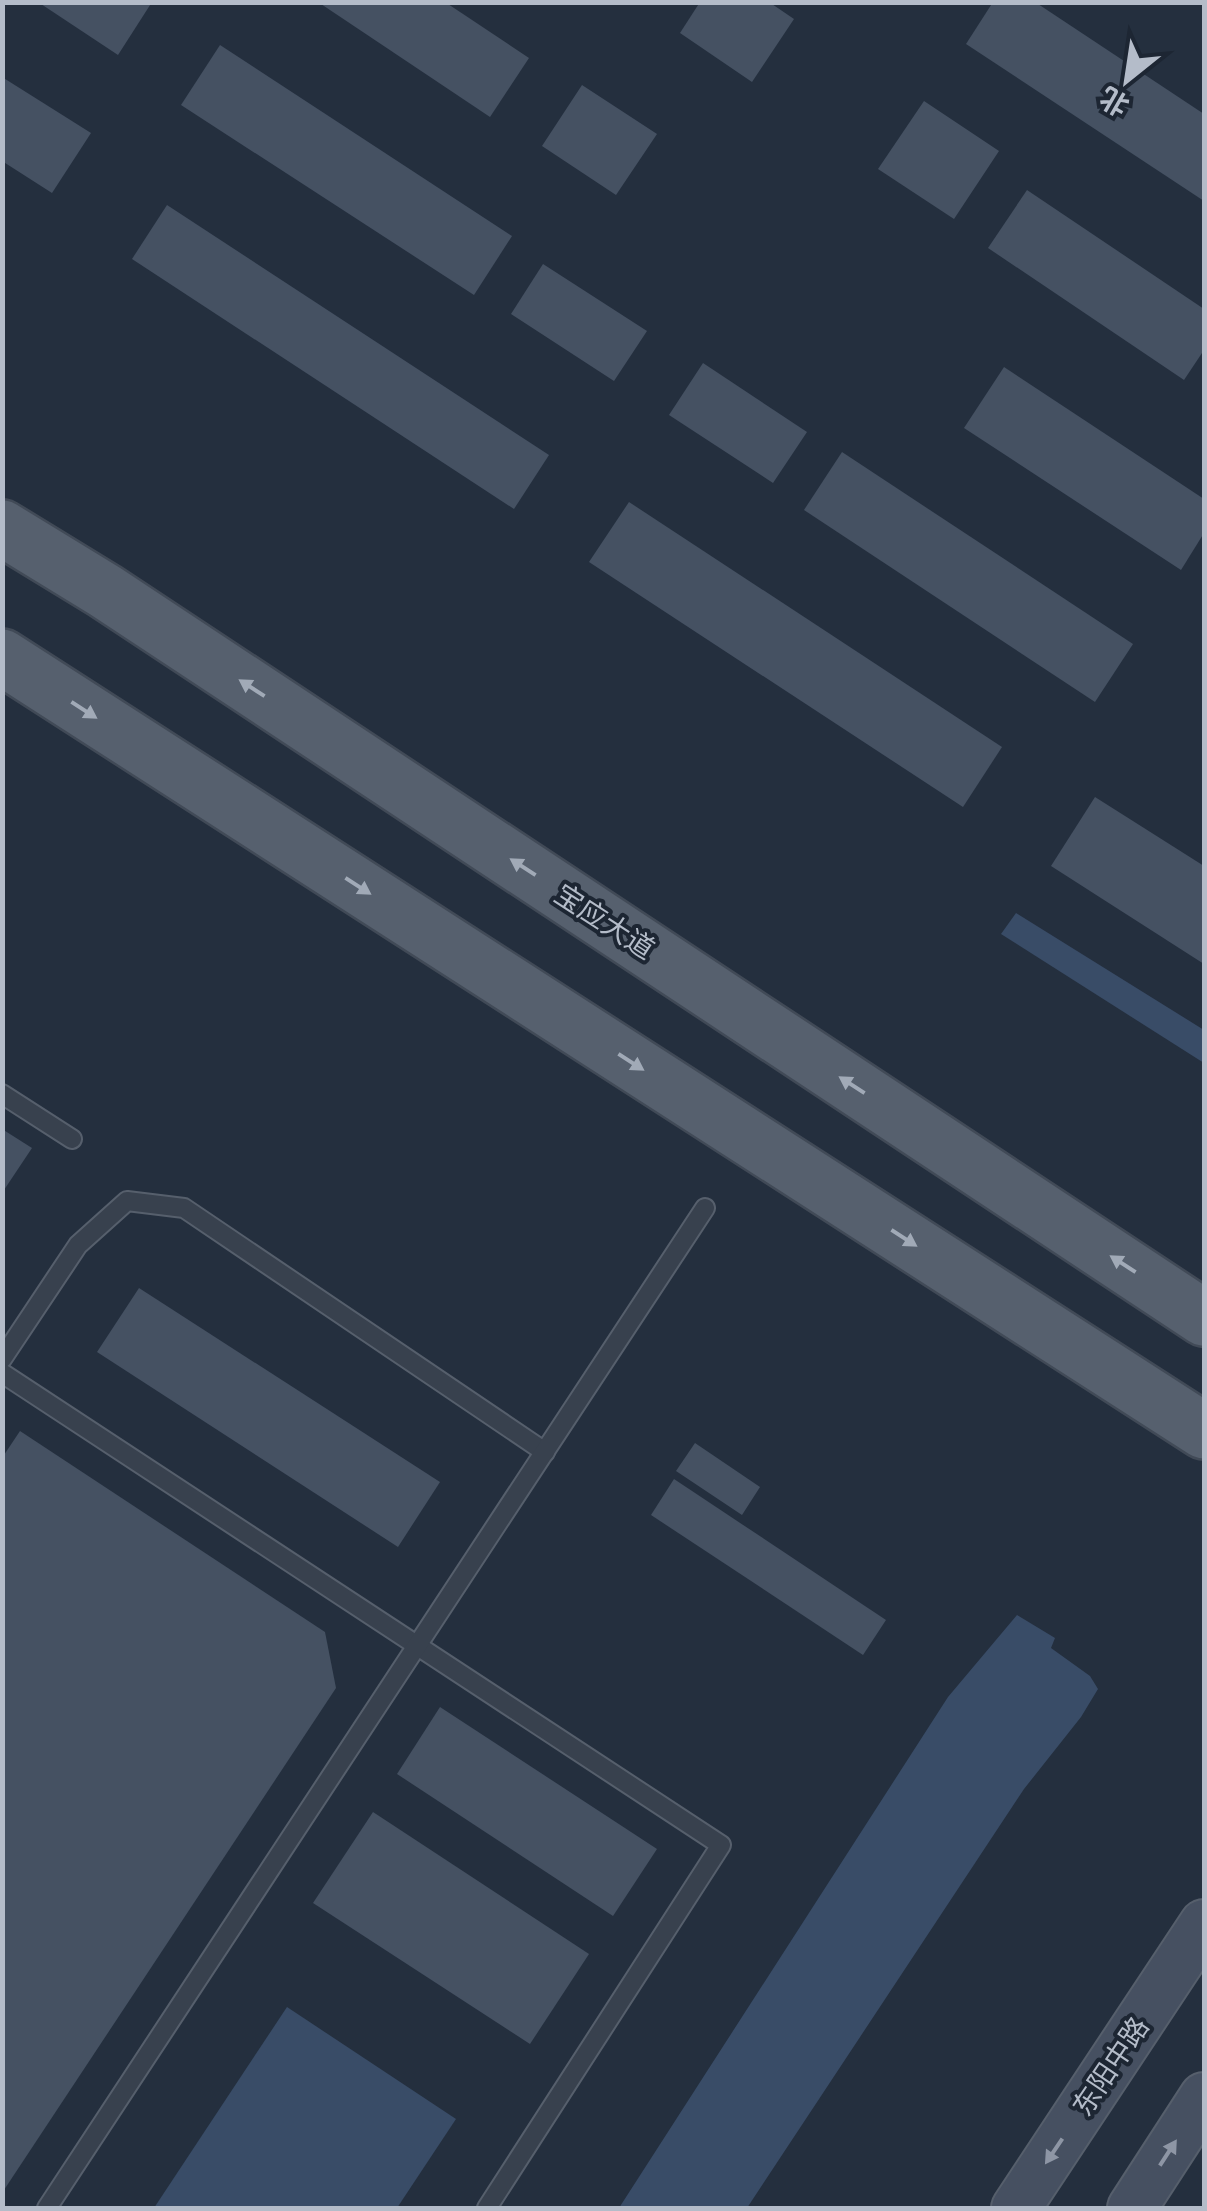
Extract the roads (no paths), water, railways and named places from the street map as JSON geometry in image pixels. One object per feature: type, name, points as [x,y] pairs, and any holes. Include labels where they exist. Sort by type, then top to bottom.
[{"type":"main road","name":"宝应大道","points":[[2,528],[122,602],[1204,1318]]},
{"type":"main road","points":[[2,658],[1204,1431]]},
{"type":"main road","name":"东阳中路","points":[[1016,2208],[1204,1924]]},
{"type":"main road","points":[[1132,2208],[1204,2097]]},
{"type":"lane","points":[[2,1094],[72,1139]]},
{"type":"lane","points":[[2,1360],[78,1245],[127,1201],[184,1208],[545,1452]]},
{"type":"lane","points":[[47,2208],[705,1208]]},
{"type":"lane","points":[[2,1373],[722,1845],[487,2208]]},
{"type":"water","points":[[1016,913],[1204,1030],[1204,1063],[1001,934]]},
{"type":"water","points":[[1017,1615],[1055,1638],[1051,1648],[1090,1676],[1098,1689],[1081,1717],[1024,1789],[747,2208],[619,2208],[948,1697]]},
{"type":"water","points":[[287,2007],[456,2119],[397,2208],[154,2208]]}]
